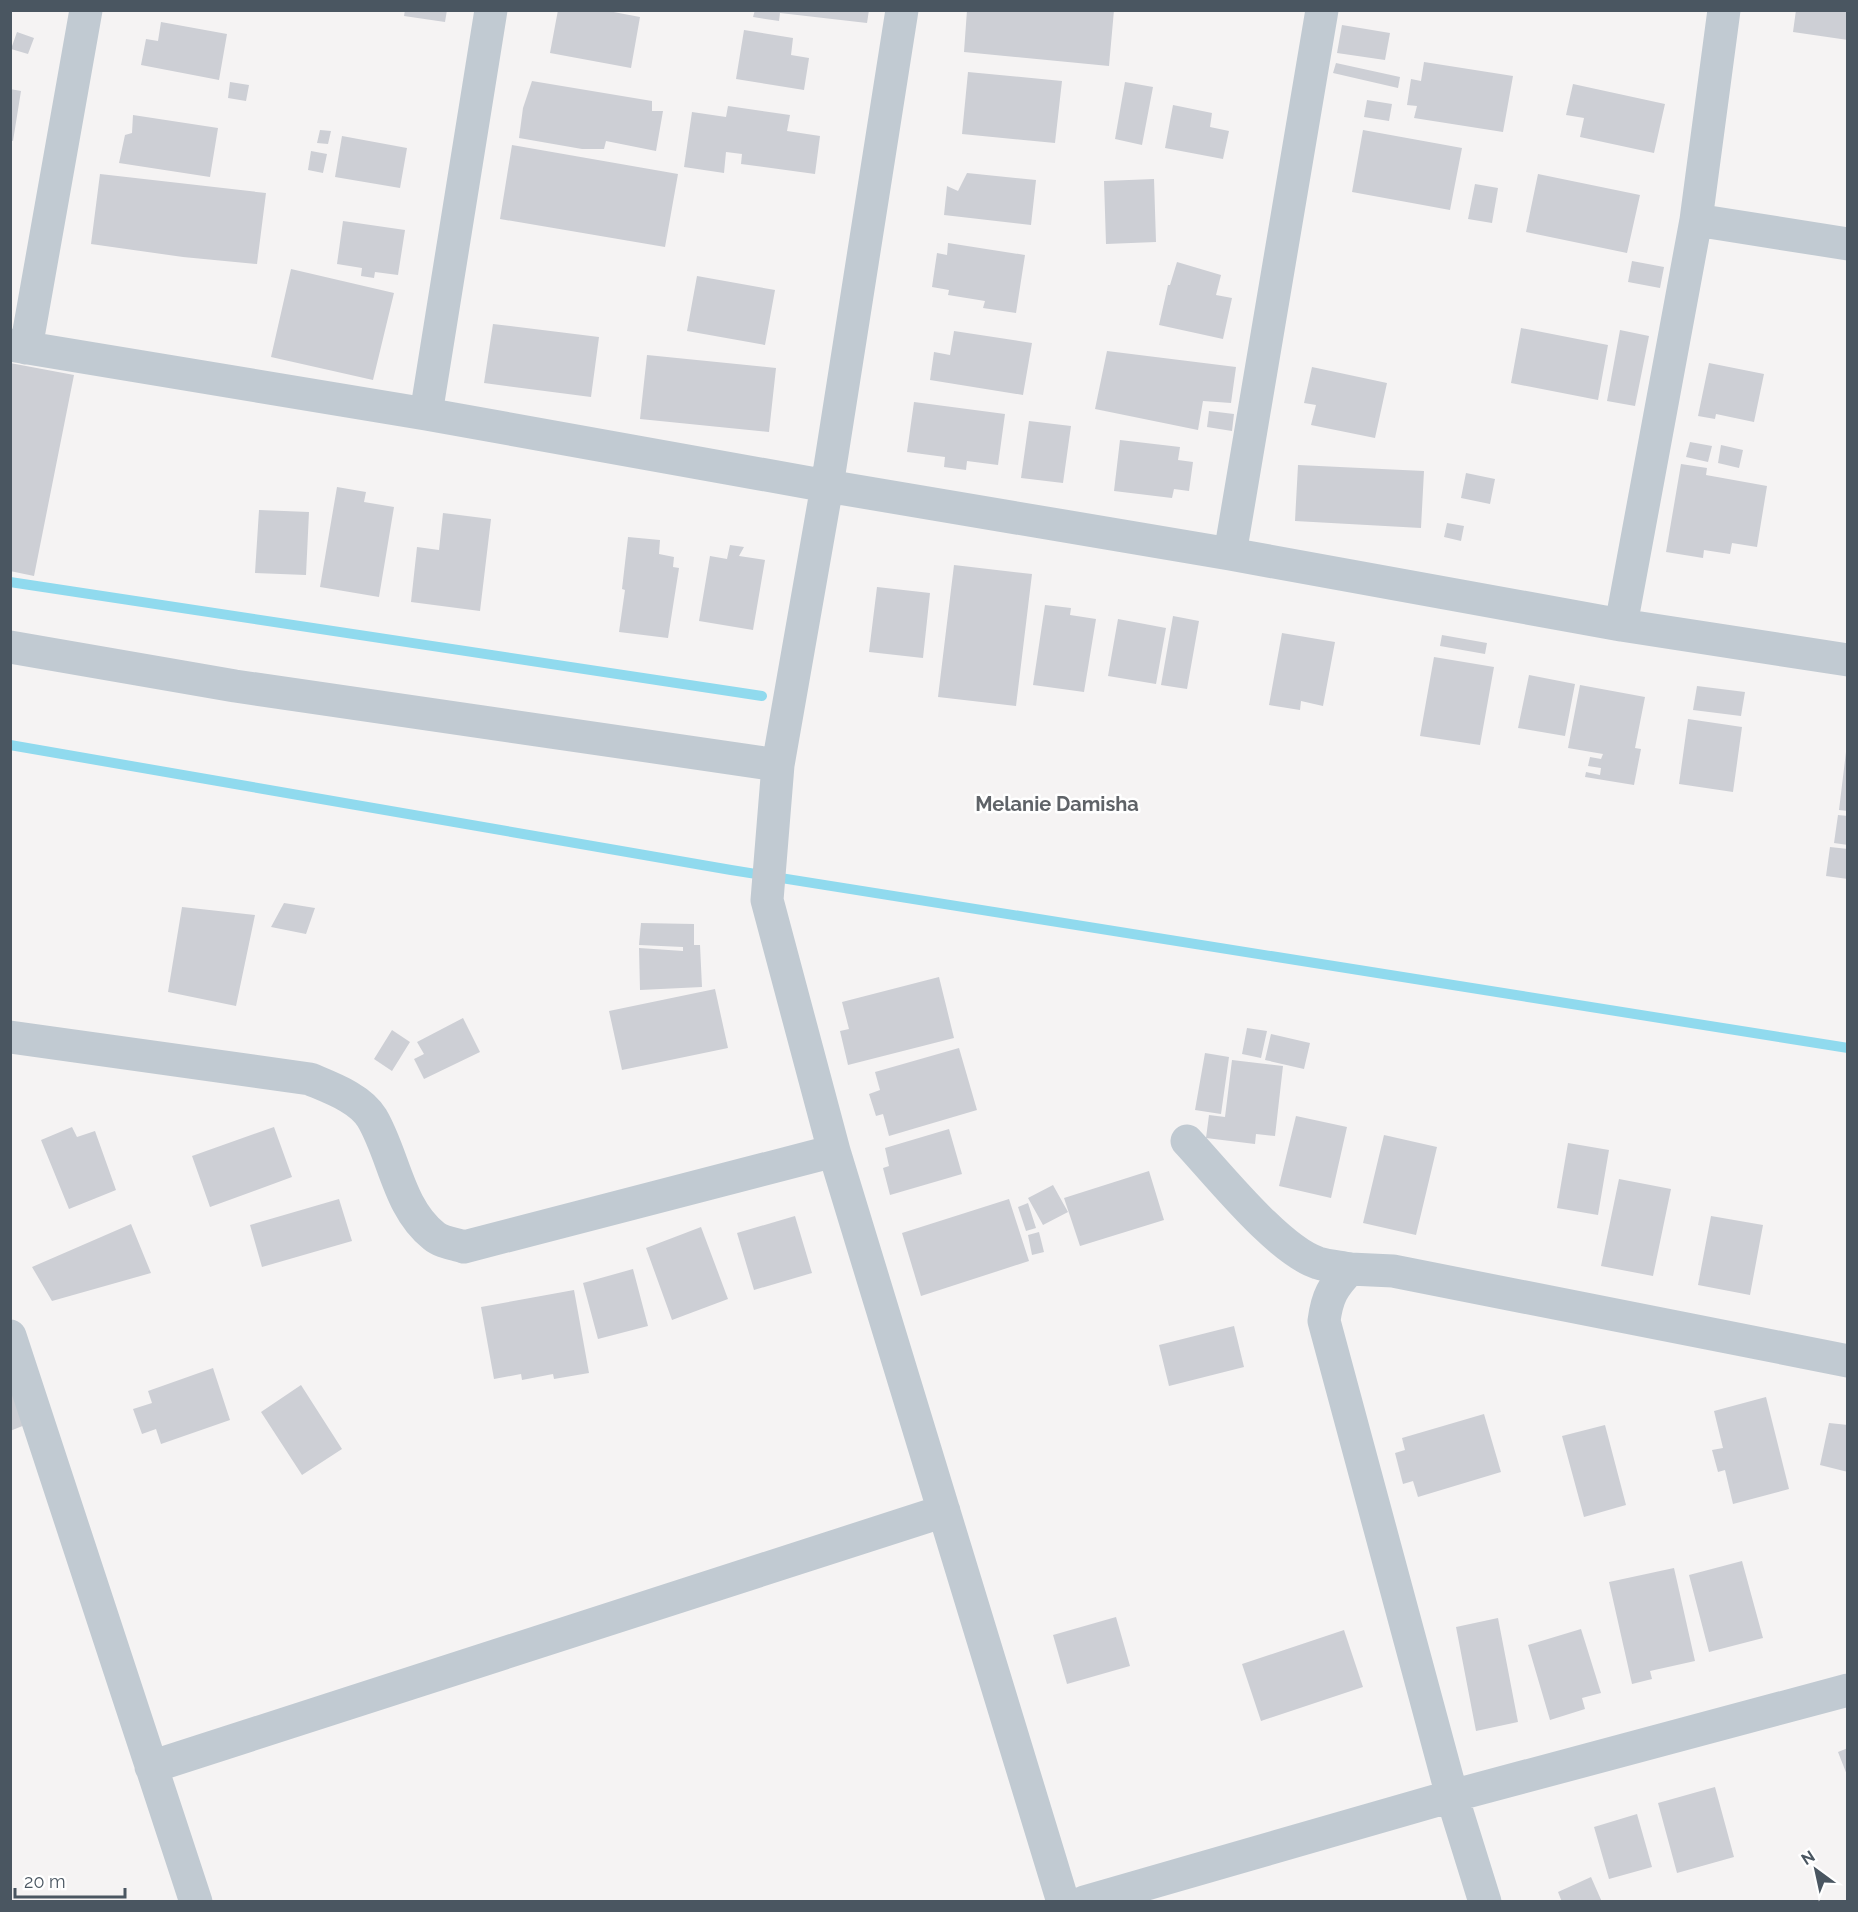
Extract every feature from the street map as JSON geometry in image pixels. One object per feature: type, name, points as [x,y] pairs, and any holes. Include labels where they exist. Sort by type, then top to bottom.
[{"type":"street","points":[[86,10],[18,347],[426,414],[827,486],[1230,554],[1621,625],[1848,660]]},
{"type":"street","points":[[426,414],[491,10]]},
{"type":"street","points":[[902,10],[827,486],[778,765],[767,900],[834,1151],[1063,1902]]},
{"type":"street","points":[[1230,554],[1322,10]]},
{"type":"street","points":[[1621,625],[1696,220],[1724,10]]},
{"type":"street","points":[[1696,220],[1848,244]]},
{"type":"street","points":[[10,647],[235,686],[778,765]]},
{"type":"street","points":[[10,1037],[310,1079],[345,1093],[371,1117],[404,1195],[418,1220],[435,1237],[464,1247],[834,1151]]},
{"type":"street","points":[[1187,1141],[1264,1224],[1295,1250],[1317,1263],[1350,1269],[1394,1271],[1848,1362]]},
{"type":"street","points":[[1350,1269],[1338,1281],[1327,1301],[1324,1321],[1452,1797],[1485,1902]]},
{"type":"street","points":[[10,1336],[196,1902]]},
{"type":"street","points":[[151,1767],[944,1511]]},
{"type":"street","points":[[1084,1902],[1452,1797],[1848,1690]]},
{"type":"building","points":[[405,10],[447,10],[445,22],[404,16]]},
{"type":"building","points":[[558,10],[603,10],[640,17],[631,68],[550,53]]},
{"type":"building","points":[[755,10],[869,10],[867,23],[780,13],[779,21],[753,17]]},
{"type":"building","points":[[967,10],[1114,10],[1109,66],[964,52]]},
{"type":"building","points":[[1796,10],[1848,10],[1848,40],[1793,32]]},
{"type":"building","points":[[161,22],[227,34],[219,80],[141,65],[146,39],[158,41]]},
{"type":"building","points":[[1342,25],[1390,33],[1385,60],[1337,53]]},
{"type":"building","points":[[744,30],[793,38],[791,55],[809,58],[804,90],[736,79]]},
{"type":"building","points":[[17,32],[34,38],[28,54],[11,49]]},
{"type":"building","points":[[1424,62],[1513,76],[1503,132],[1414,118],[1417,106],[1407,105],[1411,79],[1421,81]]},
{"type":"building","points":[[1336,63],[1400,77],[1398,88],[1333,73]]},
{"type":"building","points":[[968,72],[1062,81],[1055,143],[962,134]]},
{"type":"building","points":[[532,81],[652,101],[652,111],[663,111],[656,151],[606,141],[604,149],[582,149],[519,138],[523,108]]},
{"type":"building","points":[[230,82],[249,85],[246,101],[228,98]]},
{"type":"building","points":[[1125,82],[1153,87],[1142,145],[1115,139]]},
{"type":"building","points":[[1573,84],[1665,104],[1654,153],[1580,137],[1584,118],[1566,115]]},
{"type":"building","points":[[10,89],[21,91],[13,141],[10,140]]},
{"type":"building","points":[[1367,100],[1392,104],[1389,121],[1364,117]]},
{"type":"building","points":[[1173,105],[1212,113],[1210,127],[1229,131],[1223,159],[1165,148]]},
{"type":"building","points":[[728,106],[790,115],[787,131],[820,136],[815,174],[741,164],[742,154],[726,152],[724,173],[684,167],[692,112],[726,117]]},
{"type":"building","points":[[133,115],[218,128],[210,177],[119,163],[125,135],[132,133]]},
{"type":"building","points":[[320,130],[331,131],[328,144],[317,143]]},
{"type":"building","points":[[1363,130],[1462,148],[1450,210],[1352,192]]},
{"type":"building","points":[[342,136],[407,148],[400,188],[335,177]]},
{"type":"building","points":[[512,145],[678,174],[665,247],[500,219]]},
{"type":"building","points":[[311,151],[327,154],[323,173],[308,170]]},
{"type":"building","points":[[967,173],[1036,180],[1031,225],[944,215],[947,186],[958,191]]},
{"type":"building","points":[[100,174],[266,193],[257,264],[183,257],[91,244]]},
{"type":"building","points":[[1538,174],[1640,195],[1627,253],[1526,232]]},
{"type":"building","points":[[1154,179],[1156,242],[1106,244],[1104,181]]},
{"type":"building","points":[[1475,184],[1498,188],[1492,223],[1468,219]]},
{"type":"building","points":[[343,221],[405,230],[398,275],[375,272],[374,278],[361,276],[362,268],[337,264]]},
{"type":"building","points":[[948,243],[1025,255],[1016,313],[983,308],[985,301],[948,295],[949,290],[932,287],[937,253],[947,255]]},
{"type":"building","points":[[1632,261],[1664,267],[1660,288],[1628,282]]},
{"type":"building","points":[[1177,262],[1221,275],[1216,295],[1232,298],[1223,339],[1159,325],[1168,285],[1170,285]]},
{"type":"building","points":[[291,269],[394,293],[373,380],[271,357]]},
{"type":"building","points":[[697,276],[775,290],[765,345],[687,331]]},
{"type":"building","points":[[493,324],[599,337],[591,397],[484,383]]},
{"type":"building","points":[[1521,328],[1608,345],[1598,400],[1511,383]]},
{"type":"building","points":[[1620,330],[1649,336],[1635,406],[1607,401]]},
{"type":"building","points":[[954,331],[1032,343],[1023,395],[930,380],[934,352],[950,355]]},
{"type":"building","points":[[1107,351],[1236,367],[1231,403],[1203,401],[1198,430],[1095,409]]},
{"type":"building","points":[[647,355],[776,368],[769,432],[640,419]]},
{"type":"building","points":[[10,363],[74,375],[34,576],[10,571]]},
{"type":"building","points":[[1709,363],[1764,374],[1754,422],[1716,414],[1715,419],[1698,416]]},
{"type":"building","points":[[1312,367],[1387,383],[1375,438],[1311,425],[1316,405],[1304,403]]},
{"type":"building","points":[[914,402],[1005,414],[998,465],[967,461],[966,470],[944,467],[945,457],[907,452]]},
{"type":"building","points":[[1209,411],[1234,414],[1232,431],[1207,427]]},
{"type":"building","points":[[1029,421],[1071,426],[1063,483],[1021,478]]},
{"type":"building","points":[[1120,440],[1180,447],[1178,460],[1193,462],[1189,491],[1174,489],[1172,498],[1114,491]]},
{"type":"building","points":[[1690,442],[1712,446],[1708,462],[1686,457]]},
{"type":"building","points":[[1721,445],[1743,450],[1739,468],[1718,463]]},
{"type":"building","points":[[1681,464],[1707,468],[1706,475],[1767,486],[1757,547],[1732,543],[1730,554],[1704,550],[1703,558],[1666,552]]},
{"type":"building","points":[[1298,465],[1424,471],[1421,528],[1295,521]]},
{"type":"building","points":[[1466,473],[1495,479],[1490,504],[1461,498]]},
{"type":"building","points":[[337,487],[366,492],[364,502],[394,507],[379,597],[320,587]]},
{"type":"building","points":[[259,510],[309,512],[306,575],[255,573]]},
{"type":"building","points":[[443,513],[491,519],[480,611],[411,602],[417,547],[439,550]]},
{"type":"building","points":[[1447,523],[1464,526],[1461,541],[1444,537]]},
{"type":"building","points":[[628,537],[660,540],[659,554],[674,557],[673,567],[679,568],[668,638],[619,632],[625,590],[622,589]]},
{"type":"building","points":[[730,545],[744,547],[739,556],[765,560],[753,630],[699,621],[710,556],[727,559]]},
{"type":"building","points":[[954,565],[1032,574],[1016,706],[938,697]]},
{"type":"building","points":[[877,587],[930,593],[923,658],[869,652]]},
{"type":"building","points":[[1045,605],[1071,608],[1070,615],[1096,619],[1084,692],[1033,685]]},
{"type":"building","points":[[1173,616],[1199,621],[1187,689],[1161,685]]},
{"type":"building","points":[[1118,619],[1166,628],[1156,684],[1108,676]]},
{"type":"building","points":[[1282,633],[1335,642],[1323,706],[1301,701],[1300,710],[1269,705]]},
{"type":"building","points":[[1442,635],[1487,643],[1485,654],[1440,646]]},
{"type":"building","points":[[1434,657],[1494,667],[1480,745],[1420,736]]},
{"type":"building","points":[[1529,675],[1575,684],[1565,736],[1518,728]]},
{"type":"building","points":[[1580,685],[1645,697],[1635,748],[1641,749],[1634,785],[1585,777],[1586,772],[1600,775],[1601,768],[1588,766],[1590,757],[1601,759],[1603,754],[1568,748]]},
{"type":"building","points":[[1697,686],[1745,692],[1741,716],[1693,710]]},
{"type":"building","points":[[1688,719],[1742,727],[1733,792],[1679,784]]},
{"type":"building","points":[[1846,752],[1848,752],[1848,811],[1839,810]]},
{"type":"building","points":[[1838,815],[1848,816],[1848,845],[1834,843]]},
{"type":"building","points":[[1830,847],[1848,849],[1848,879],[1826,876]]},
{"type":"building","points":[[284,903],[315,908],[306,934],[271,927]]},
{"type":"building","points":[[182,907],[255,915],[236,1006],[168,992]]},
{"type":"building","points":[[641,923],[694,924],[694,945],[700,945],[702,987],[640,990],[639,948],[683,951],[683,947],[639,945]]},
{"type":"building","points":[[939,977],[954,1038],[848,1065],[840,1031],[849,1029],[842,1002]]},
{"type":"building","points":[[715,989],[728,1048],[622,1070],[609,1011]]},
{"type":"building","points":[[463,1018],[480,1052],[424,1079],[414,1059],[424,1054],[417,1042]]},
{"type":"building","points":[[1247,1028],[1267,1031],[1261,1058],[1242,1054]]},
{"type":"building","points":[[392,1030],[410,1042],[392,1071],[374,1059]]},
{"type":"building","points":[[1271,1034],[1310,1043],[1304,1069],[1265,1060]]},
{"type":"building","points":[[959,1048],[977,1110],[889,1136],[883,1114],[876,1116],[869,1094],[880,1090],[875,1072]]},
{"type":"building","points":[[1205,1053],[1229,1057],[1221,1114],[1195,1110]]},
{"type":"building","points":[[1232,1060],[1283,1066],[1275,1136],[1256,1134],[1255,1144],[1206,1138],[1209,1115],[1225,1117]]},
{"type":"building","points":[[1296,1116],[1347,1127],[1331,1198],[1279,1186]]},
{"type":"building","points":[[72,1127],[77,1137],[95,1131],[116,1190],[69,1209],[41,1140]]},
{"type":"building","points":[[274,1127],[292,1177],[210,1207],[192,1156]]},
{"type":"building","points":[[949,1129],[962,1174],[890,1195],[883,1168],[889,1166],[885,1148]]},
{"type":"building","points":[[1384,1135],[1437,1147],[1416,1235],[1363,1223]]},
{"type":"building","points":[[1568,1143],[1609,1150],[1598,1215],[1557,1208]]},
{"type":"building","points":[[1149,1171],[1164,1220],[1080,1246],[1064,1198]]},
{"type":"building","points":[[1619,1179],[1671,1189],[1653,1276],[1601,1266]]},
{"type":"building","points":[[1053,1185],[1068,1212],[1043,1225],[1028,1198]]},
{"type":"building","points":[[339,1199],[352,1241],[262,1267],[250,1225]]},
{"type":"building","points":[[1009,1199],[1029,1261],[921,1296],[902,1233]]},
{"type":"building","points":[[1028,1203],[1036,1228],[1026,1231],[1018,1207]]},
{"type":"building","points":[[795,1216],[812,1273],[754,1290],[737,1233]]},
{"type":"building","points":[[1711,1216],[1763,1225],[1750,1295],[1698,1285]]},
{"type":"building","points":[[131,1224],[151,1273],[52,1301],[32,1267]]},
{"type":"building","points":[[701,1227],[728,1299],[672,1320],[646,1248]]},
{"type":"building","points":[[1039,1232],[1044,1252],[1032,1255],[1028,1235]]},
{"type":"building","points":[[633,1269],[648,1326],[598,1339],[583,1283]]},
{"type":"building","points":[[574,1290],[589,1373],[554,1379],[553,1374],[522,1380],[521,1374],[494,1379],[481,1307]]},
{"type":"building","points":[[1234,1326],[1244,1367],[1169,1386],[1159,1345]]},
{"type":"building","points":[[213,1368],[230,1420],[161,1444],[156,1429],[142,1434],[133,1409],[152,1403],[148,1391]]},
{"type":"building","points":[[301,1385],[342,1449],[302,1475],[261,1412]]},
{"type":"building","points":[[10,1388],[25,1425],[10,1431]]},
{"type":"building","points":[[1766,1397],[1789,1489],[1733,1504],[1725,1470],[1718,1472],[1712,1450],[1723,1448],[1714,1411]]},
{"type":"building","points":[[1484,1414],[1501,1472],[1418,1497],[1413,1481],[1403,1484],[1395,1453],[1405,1450],[1402,1438]]},
{"type":"building","points":[[1829,1423],[1848,1425],[1848,1472],[1820,1465]]},
{"type":"building","points":[[1605,1425],[1626,1505],[1584,1517],[1562,1436]]},
{"type":"building","points":[[1742,1561],[1763,1638],[1709,1652],[1689,1575]]},
{"type":"building","points":[[1674,1568],[1695,1661],[1650,1671],[1652,1679],[1632,1684],[1609,1582]]},
{"type":"building","points":[[1116,1617],[1130,1666],[1067,1684],[1053,1635]]},
{"type":"building","points":[[1498,1618],[1518,1722],[1476,1731],[1456,1627]]},
{"type":"building","points":[[1581,1629],[1601,1693],[1582,1698],[1585,1709],[1550,1720],[1528,1645]]},
{"type":"building","points":[[1344,1630],[1363,1687],[1261,1721],[1242,1664]]},
{"type":"building","points":[[1848,1748],[1848,1775],[1847,1775],[1838,1752]]},
{"type":"building","points":[[1715,1787],[1734,1857],[1677,1873],[1658,1803]]},
{"type":"building","points":[[1637,1814],[1652,1867],[1609,1879],[1594,1827]]},
{"type":"building","points":[[1591,1877],[1602,1902],[1562,1902],[1558,1892]]},
{"type":"waterway","points":[[10,582],[762,696]]},
{"type":"waterway","points":[[10,745],[731,870],[1848,1048]]},
{"type":"district","name":"Melanie Damisha","points":[[1057,804]]}]
